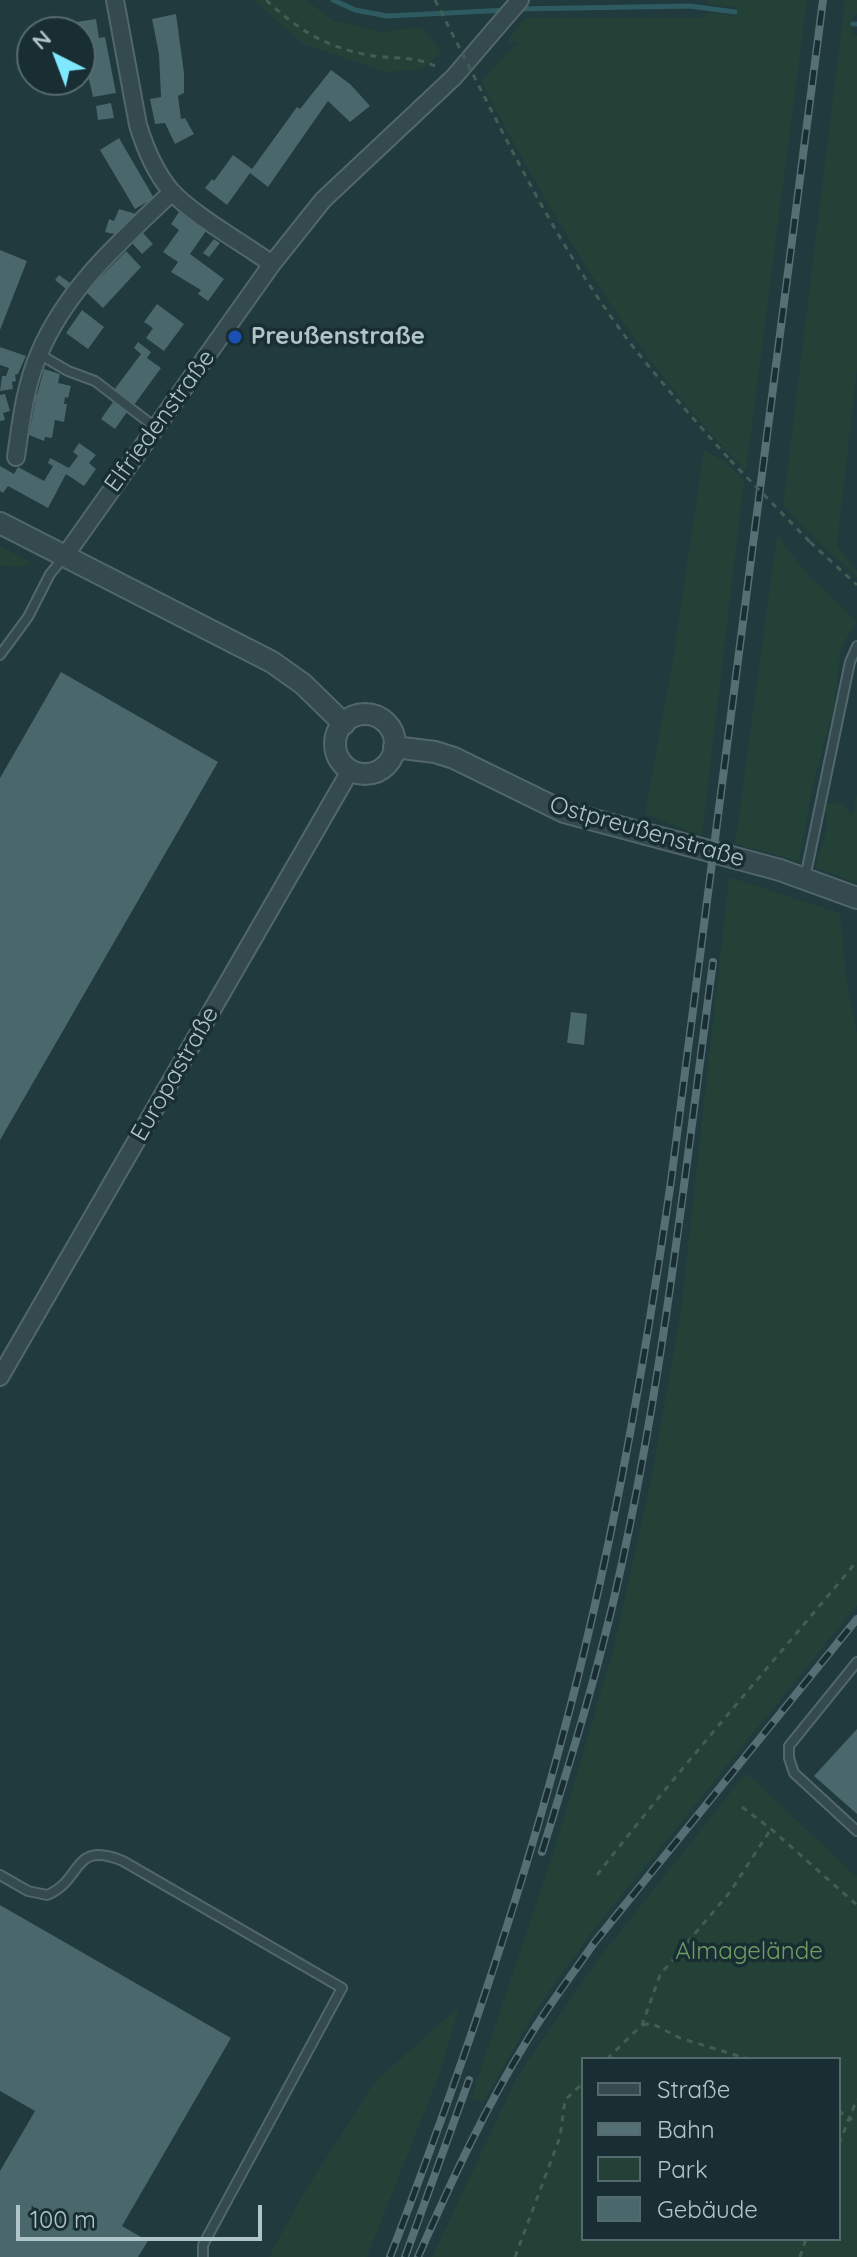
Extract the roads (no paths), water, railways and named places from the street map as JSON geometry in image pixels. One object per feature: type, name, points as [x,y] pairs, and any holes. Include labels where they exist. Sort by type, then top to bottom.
[{"type":"street","points":[[115,0],[138,125],[151,160],[172,192],[272,264]]},
{"type":"street","name":"Elfriedenstraße","points":[[64,557],[272,264],[323,200],[454,77],[520,0]]},
{"type":"street","points":[[16,457],[25,398],[39,354],[62,310],[84,279],[172,192]]},
{"type":"street","points":[[0,523],[272,662],[303,684],[344,724]]},
{"type":"street","points":[[363,715],[381,719],[393,733],[394,747],[390,760],[376,772],[358,774],[350,771],[335,752],[336,735],[353,717],[363,715]]},
{"type":"street","name":"Ostpreußenstraße","points":[[394,747],[435,752],[454,758],[564,812],[804,879],[857,898]]},
{"type":"street","name":"Europastraße","points":[[0,1377],[350,771]]},
{"type":"lane","points":[[39,354],[68,371],[95,381],[155,427]]},
{"type":"lane","points":[[0,655],[28,617],[50,574],[64,557]]},
{"type":"lane","points":[[804,879],[850,662],[857,646]]},
{"type":"lane","points":[[857,1662],[789,1746],[789,1758],[794,1773],[857,1831]]},
{"type":"lane","points":[[0,1875],[28,1891],[47,1895],[65,1885],[85,1859],[96,1854],[107,1855],[123,1861],[342,1988],[203,2245],[203,2257]]},
{"type":"waterway","points":[[333,0],[355,10],[387,16],[507,10]]},
{"type":"waterway","points":[[517,9],[690,6],[735,12]]},
{"type":"railway","points":[[390,2257],[480,2009],[539,1821],[576,1686],[623,1471],[671,1181],[823,0]]},
{"type":"railway","points":[[542,1852],[600,1656],[633,1512],[672,1277],[713,962]]},
{"type":"railway","points":[[418,2257],[483,2119],[512,2065],[552,2003],[594,1943],[857,1619]]},
{"type":"railway","points":[[405,2257],[469,2080]]},
{"type":"place","name":"Preußenstraße","points":[[235,337]]},
{"type":"park label","name":"Almagelände","points":[[749,1952]]}]
